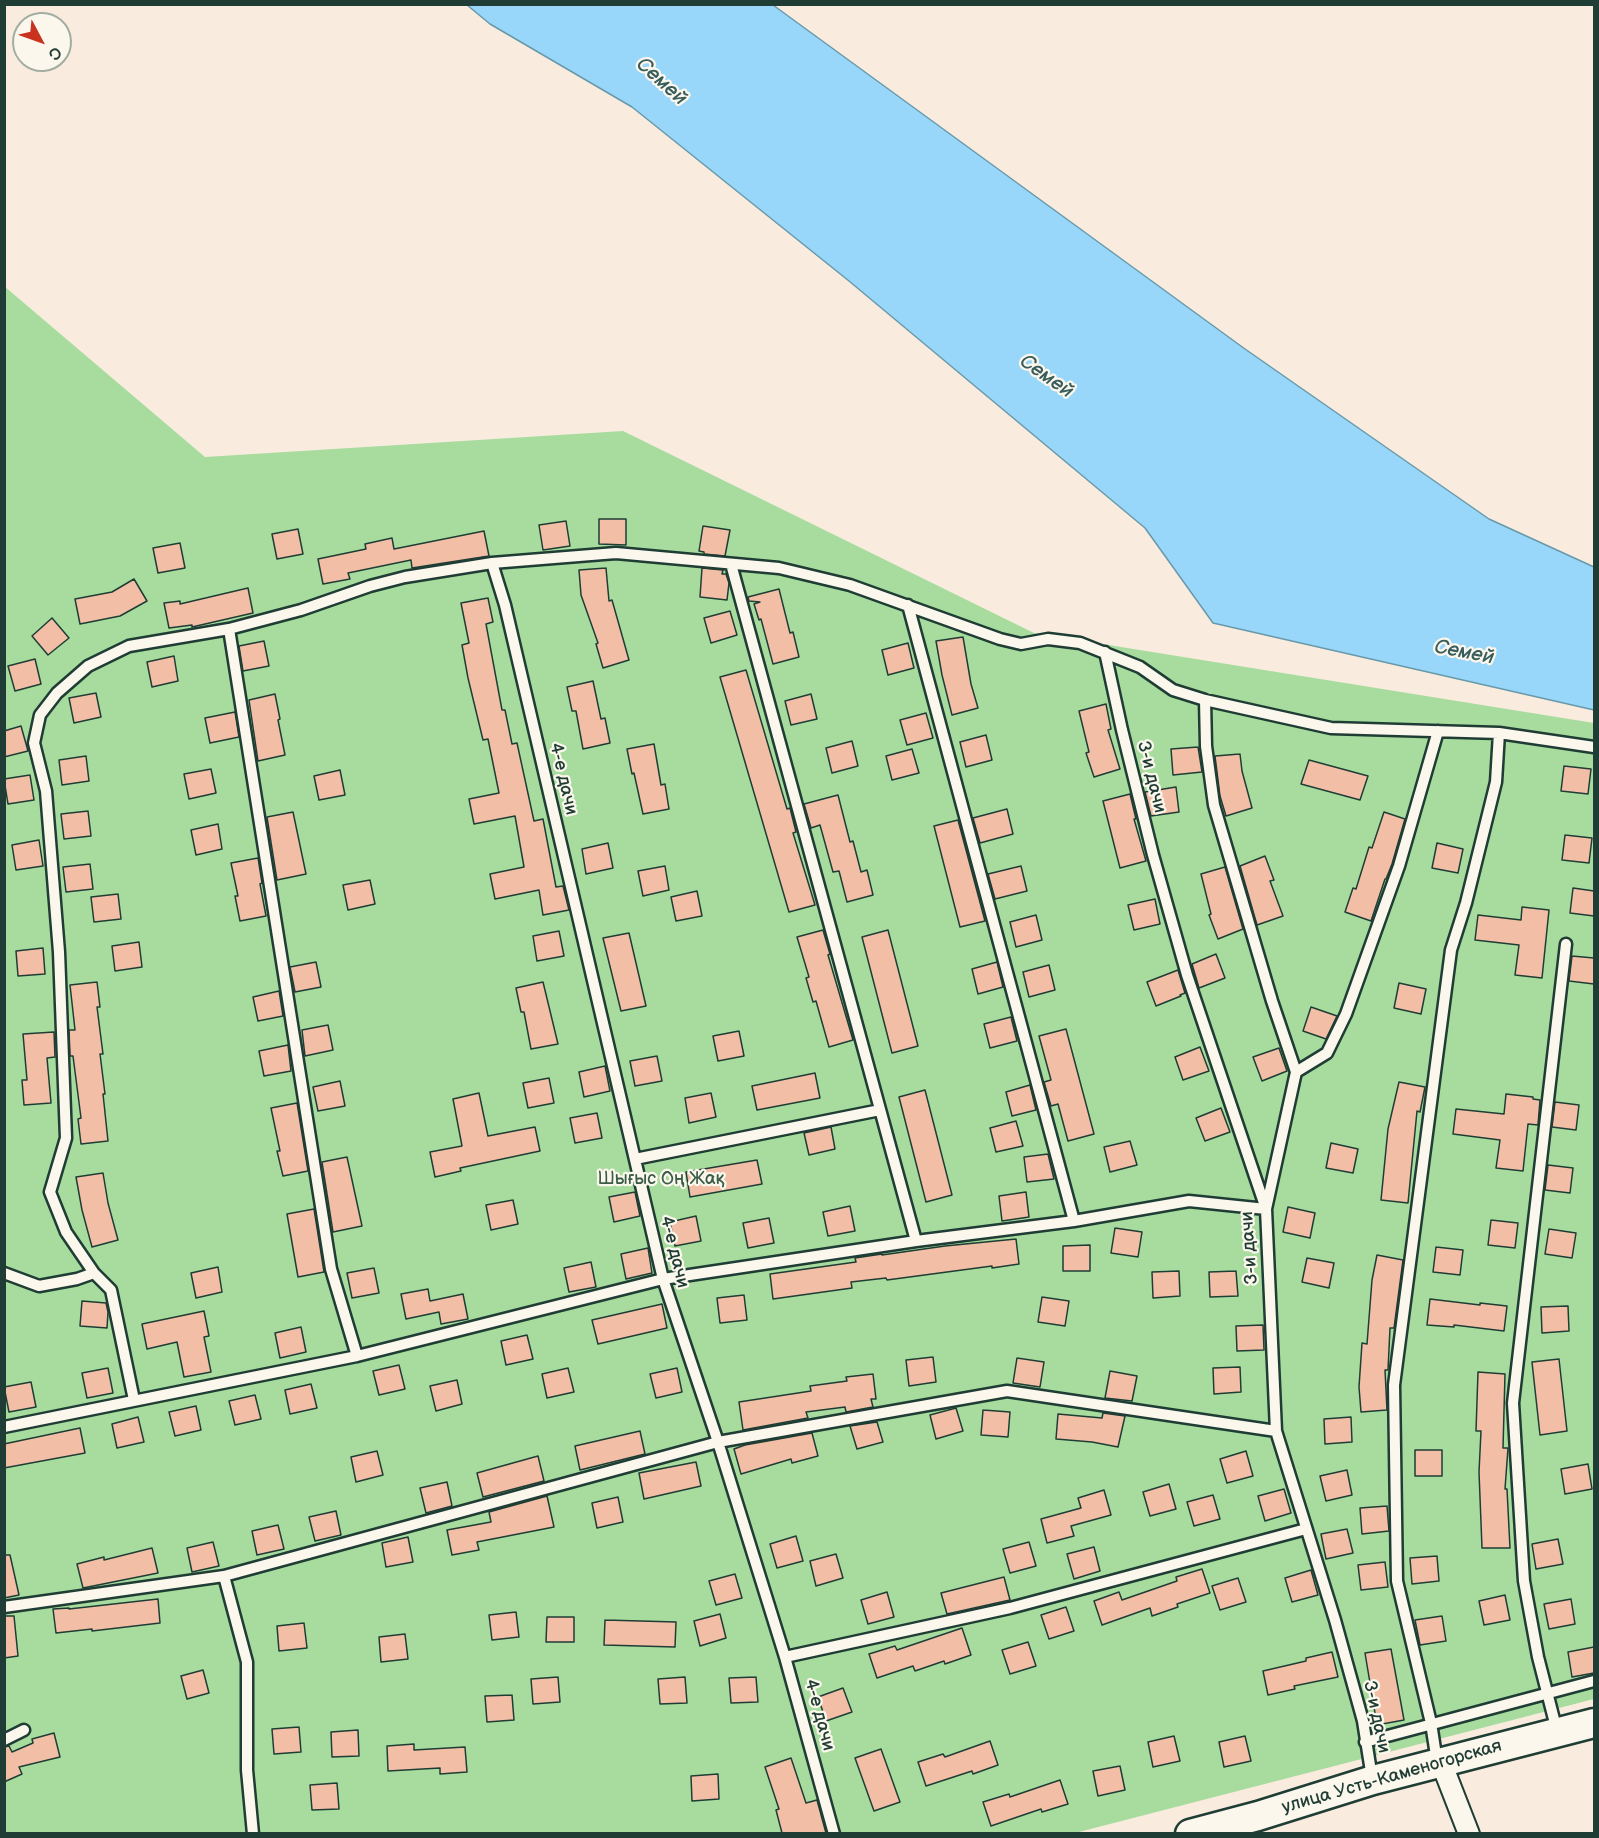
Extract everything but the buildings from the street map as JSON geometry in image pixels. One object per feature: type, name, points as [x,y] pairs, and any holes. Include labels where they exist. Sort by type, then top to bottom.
[{"type":"street","name":"улица Усть-Каменогорская","points":[[1191,1833],[1261,1825],[1373,1780],[1594,1723]]},
{"type":"street","points":[[1441,1762],[1469,1833]]},
{"type":"lane","points":[[134,1400],[111,1290],[94,1273],[66,1232],[50,1192],[66,1138],[59,952],[46,791],[34,743],[40,715],[57,693],[88,666],[129,646],[229,629],[301,610],[370,586],[405,577],[492,563],[616,553],[779,568],[850,585],[1000,639],[1021,644],[1048,639],[1080,643],[1140,667],[1173,690],[1205,700],[1331,728],[1499,733],[1594,747]]},
{"type":"lane","name":"4-е дачи","points":[[492,563],[506,606],[663,1279],[718,1442],[785,1657],[834,1833]]},
{"type":"lane","points":[[731,564],[916,1241]]},
{"type":"lane","points":[[908,605],[1074,1221]]},
{"type":"lane","points":[[229,629],[331,1269],[357,1356]]},
{"type":"lane","name":"3-и дачи","points":[[1105,652],[1153,855],[1184,964],[1266,1209],[1276,1431],[1335,1620],[1363,1722],[1373,1780]]},
{"type":"lane","points":[[4,1427],[357,1356],[663,1279],[916,1241],[1074,1221],[1189,1201],[1266,1209],[1296,1072],[1272,1001],[1214,805],[1206,746],[1205,700]]},
{"type":"lane","points":[[1296,1072],[1327,1053],[1346,1014],[1399,866],[1438,731]]},
{"type":"lane","points":[[1441,1762],[1397,1581],[1394,1385],[1451,950],[1466,903],[1496,782],[1499,733]]},
{"type":"lane","points":[[1557,1732],[1538,1657],[1524,1581],[1513,1402],[1566,944]]},
{"type":"lane","points":[[635,1159],[880,1110]]},
{"type":"lane","points":[[4,1273],[39,1286],[77,1280],[94,1273]]},
{"type":"lane","points":[[4,1607],[224,1576],[718,1442],[1007,1391],[1276,1431]]},
{"type":"lane","points":[[785,1657],[1010,1608],[1306,1529]]},
{"type":"lane","points":[[224,1576],[248,1662],[247,1770],[253,1833]]},
{"type":"lane","points":[[1365,1742],[1594,1681]]},
{"type":"lane","points":[[4,1740],[24,1730]]},
{"type":"green space","name":"Шығыс Оң Жақ","points":[[4,286],[205,457],[623,431],[1034,633],[1594,723],[1594,1699],[1075,1833],[5,1833]]},
{"type":"water","name":"Семей","points":[[467,5],[773,5],[1245,349],[1489,519],[1594,567],[1594,710],[1213,623],[1145,528],[849,281],[632,107],[490,24]]}]
